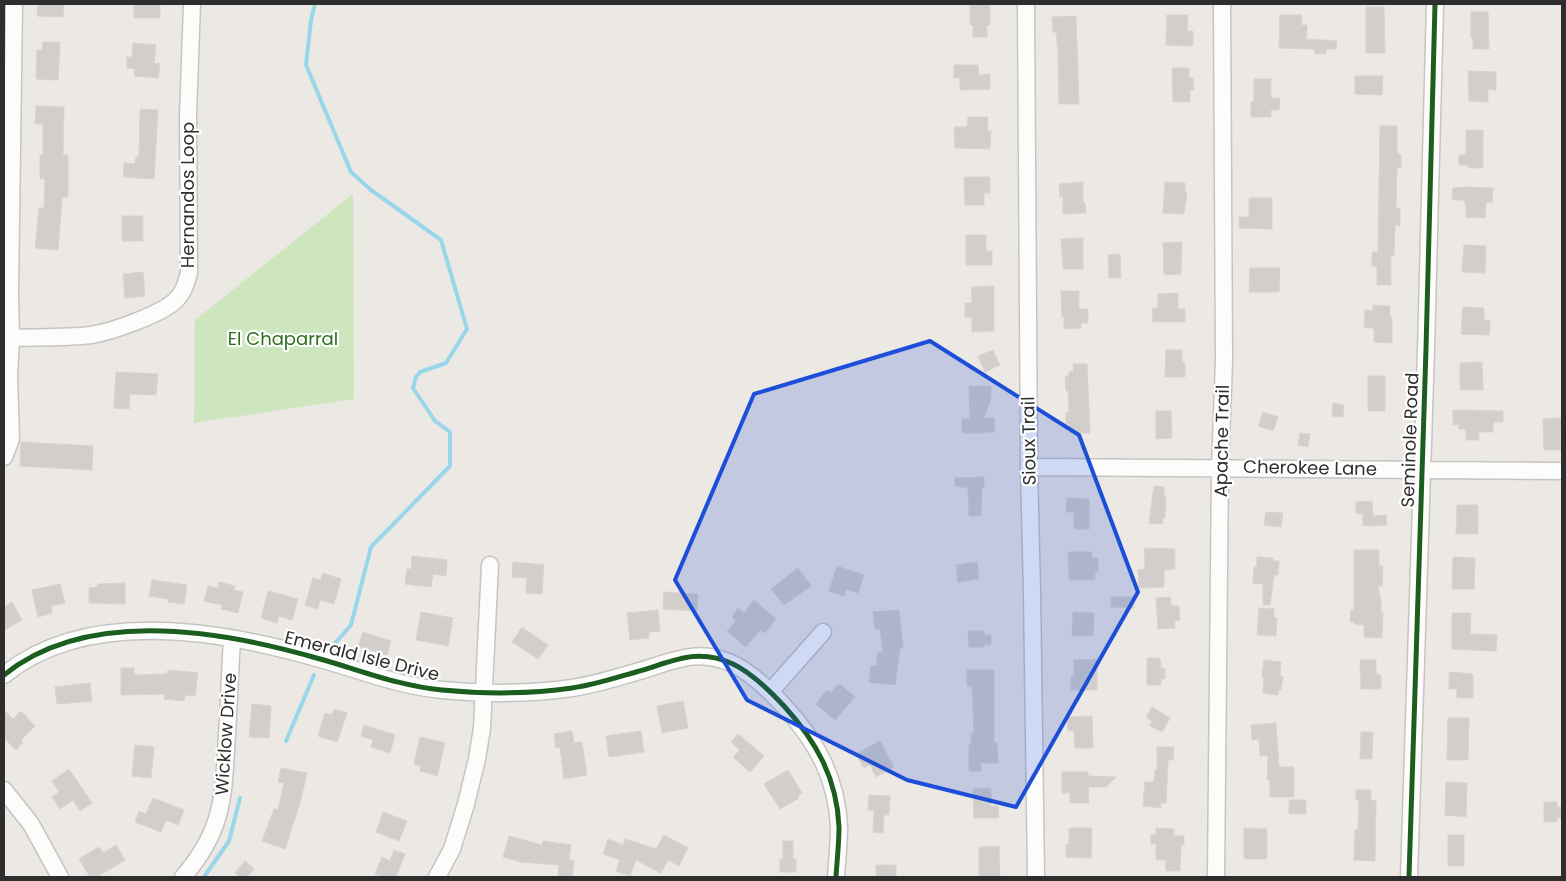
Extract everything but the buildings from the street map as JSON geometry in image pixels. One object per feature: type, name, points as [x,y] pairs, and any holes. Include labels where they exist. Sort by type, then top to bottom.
[{"type":"street","points":[[4,457],[12,439],[9,378],[14,4]]},
{"type":"street","name":"Hernandos Loop","points":[[11,338],[93,335],[138,320],[166,308],[182,293],[189,273],[188,116],[192,4]]},
{"type":"street","name":"Sioux Trail","points":[[1026,4],[1029,467],[1036,877]]},
{"type":"street","name":"Apache Trail","points":[[1216,877],[1220,467],[1224,360],[1222,4]]},
{"type":"street","name":"Seminole Road","points":[[1409,877],[1435,4]]},
{"type":"street","name":"Cherokee Lane","points":[[1029,467],[1562,471]]},
{"type":"street","points":[[438,877],[452,849],[466,804],[477,758],[482,728],[490,566]]},
{"type":"street","name":"Emerald Isle Drive","points":[[4,675],[42,650],[75,639],[117,633],[171,632],[232,639],[318,658],[413,686],[442,690],[484,692],[531,692],[572,688],[638,672],[682,657],[698,655],[721,659],[736,666],[770,692],[810,737],[825,765],[837,811],[836,877]]},
{"type":"street","points":[[770,692],[823,632]]},
{"type":"street","name":"Wicklow Drive","points":[[183,877],[197,860],[210,838],[221,807],[226,774],[232,639]]},
{"type":"street","points":[[4,790],[31,824],[46,848],[60,877]]},
{"type":"highlighted area","points":[[930,341],[1079,435],[1138,592],[1016,807],[907,780],[747,700],[675,580],[754,394]]},
{"type":"green space","name":"El Chaparral","points":[[353,194],[354,399],[194,423],[195,320]]},
{"type":"waterway","points":[[315,4],[311,20],[306,65],[351,172],[371,190],[441,240],[467,329],[446,363],[420,372],[416,377],[413,388],[435,421],[450,432],[450,466],[371,547],[351,625],[331,648]]},
{"type":"waterway","points":[[286,741],[314,675]]},
{"type":"waterway","points":[[204,877],[229,841],[240,798]]},
{"type":"cycle path","points":[[1409,877],[1435,4]]},
{"type":"cycle path","points":[[4,675],[38,654],[75,640],[116,633],[157,631],[200,634],[242,640],[335,663],[410,685],[474,692],[507,693],[572,688],[604,681],[684,658],[696,656],[720,659],[747,672],[773,694],[806,733],[823,761],[834,792],[837,809],[839,833],[836,877]]}]
